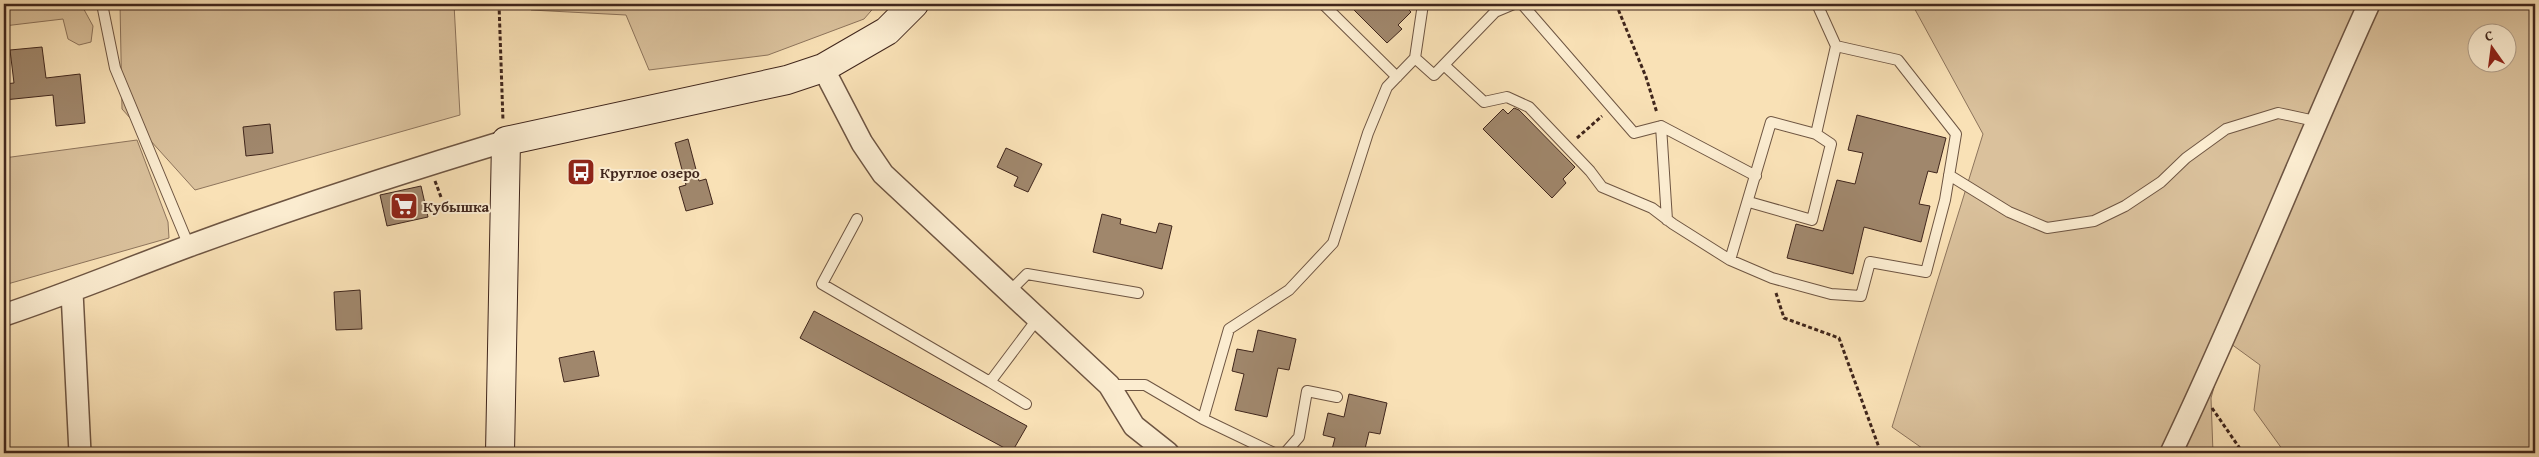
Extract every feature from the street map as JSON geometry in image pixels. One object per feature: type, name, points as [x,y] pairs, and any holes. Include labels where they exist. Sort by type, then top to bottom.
[{"type":"main road","points":[[500,453],[506,141],[787,80],[824,68],[887,31],[914,4]]},
{"type":"street","points":[[2172,453],[2201,392],[2315,121],[2369,4]]},
{"type":"street","points":[[824,68],[862,143],[883,174],[1109,385],[1134,426],[1168,453]]},
{"type":"street","points":[[4,315],[72,292],[189,246],[424,166],[506,141]]},
{"type":"street","points":[[72,292],[80,453]]},
{"type":"lane","points":[[102,4],[115,68],[189,246]]},
{"type":"lane","points":[[1323,4],[1397,77]]},
{"type":"lane","points":[[1203,419],[1229,329],[1289,290],[1333,243],[1368,133],[1387,86],[1415,58],[1423,4]]},
{"type":"lane","points":[[1415,58],[1434,75],[1494,12],[1514,4]]},
{"type":"lane","points":[[1522,4],[1634,133],[1661,126],[1756,176]]},
{"type":"lane","points":[[1816,134],[1836,46],[1818,4]]},
{"type":"lane","points":[[1444,66],[1484,102],[1506,97],[1529,107],[1602,187],[1652,208],[1667,220],[1730,260],[1772,278],[1831,294],[1861,296],[1870,262],[1926,272],[1945,200],[1956,134],[1898,60],[1836,46]]},
{"type":"lane","points":[[1949,175],[2009,212],[2047,228],[2094,221],[2125,206],[2161,182],[2186,158],[2226,129],[2278,113],[2315,121]]},
{"type":"lane","points":[[1730,260],[1771,122],[1816,134],[1831,144],[1812,220],[1748,202]]},
{"type":"lane","points":[[1661,126],[1667,220]]},
{"type":"lane","points":[[857,219],[822,284],[1026,404]]},
{"type":"lane","points":[[1009,292],[1027,274],[1138,293]]},
{"type":"lane","points":[[990,382],[1038,318]]},
{"type":"lane","points":[[1109,385],[1145,385],[1203,419],[1274,453]]},
{"type":"lane","points":[[1285,453],[1300,437],[1307,391],[1337,397]]},
{"type":"path","points":[[499,4],[502,108],[506,141]]},
{"type":"path","points":[[1616,4],[1646,77],[1661,126]]},
{"type":"path","points":[[1567,147],[1612,107]]},
{"type":"path","points":[[1772,278],[1784,318],[1839,338],[1881,453]]},
{"type":"path","points":[[2201,392],[2242,453]]},
{"type":"shaded area","points":[[4,4],[81,4],[93,26],[91,42],[79,45],[68,39],[63,19],[4,26]]},
{"type":"shaded area","points":[[120,4],[454,4],[460,115],[195,190],[122,109]]},
{"type":"shaded area","points":[[528,4],[877,4],[864,19],[768,55],[649,70],[626,15],[531,10]]},
{"type":"shaded area","points":[[1912,4],[2535,4],[2535,453],[2285,453],[2254,410],[2260,365],[2227,341],[2211,398],[2213,453],[1929,453],[1892,427],[1983,134]]},
{"type":"shaded area","points":[[137,140],[168,222],[169,238],[4,285],[4,158]]},
{"type":"building","points":[[1348,4],[1403,4],[1411,12],[1398,25],[1402,29],[1387,43]]},
{"type":"building","points":[[42,47],[46,78],[80,74],[85,123],[56,126],[53,95],[4,100],[4,84],[14,83],[10,50]]},
{"type":"building","points":[[1514,108],[1519,110],[1575,167],[1563,179],[1566,183],[1552,198],[1483,129],[1503,109],[1508,114]]},
{"type":"building","points":[[1857,115],[1946,138],[1937,173],[1928,171],[1919,204],[1930,206],[1921,242],[1864,227],[1853,274],[1787,258],[1796,224],[1823,231],[1837,180],[1855,184],[1863,153],[1848,150]]},
{"type":"building","points":[[270,124],[273,153],[246,156],[243,127]]},
{"type":"building","points":[[688,139],[699,181],[706,179],[713,204],[686,211],[679,187],[686,185],[675,143]]},
{"type":"building","points":[[1006,148],[1042,164],[1028,192],[1014,186],[1018,177],[997,167]]},
{"type":"building","name":"Кубышка","points":[[421,186],[428,217],[387,226],[380,195]]},
{"type":"building","points":[[1102,214],[1121,219],[1120,224],[1156,233],[1159,223],[1172,226],[1162,269],[1093,252]]},
{"type":"building","points":[[360,290],[362,329],[336,330],[334,292]]},
{"type":"building","points":[[814,311],[1027,426],[1012,452],[800,338]]},
{"type":"building","points":[[1258,330],[1296,339],[1289,370],[1278,368],[1267,417],[1235,410],[1244,374],[1232,371],[1237,349],[1253,352]]},
{"type":"building","points":[[594,351],[599,376],[564,382],[559,358]]},
{"type":"building","points":[[1349,394],[1387,403],[1380,434],[1369,432],[1364,453],[1331,453],[1335,438],[1323,435],[1328,413],[1344,417]]},
{"type":"place","name":"Круглое озеро","points":[[581,172]]},
{"type":"place","name":"Кубышка","points":[[404,206]]}]
